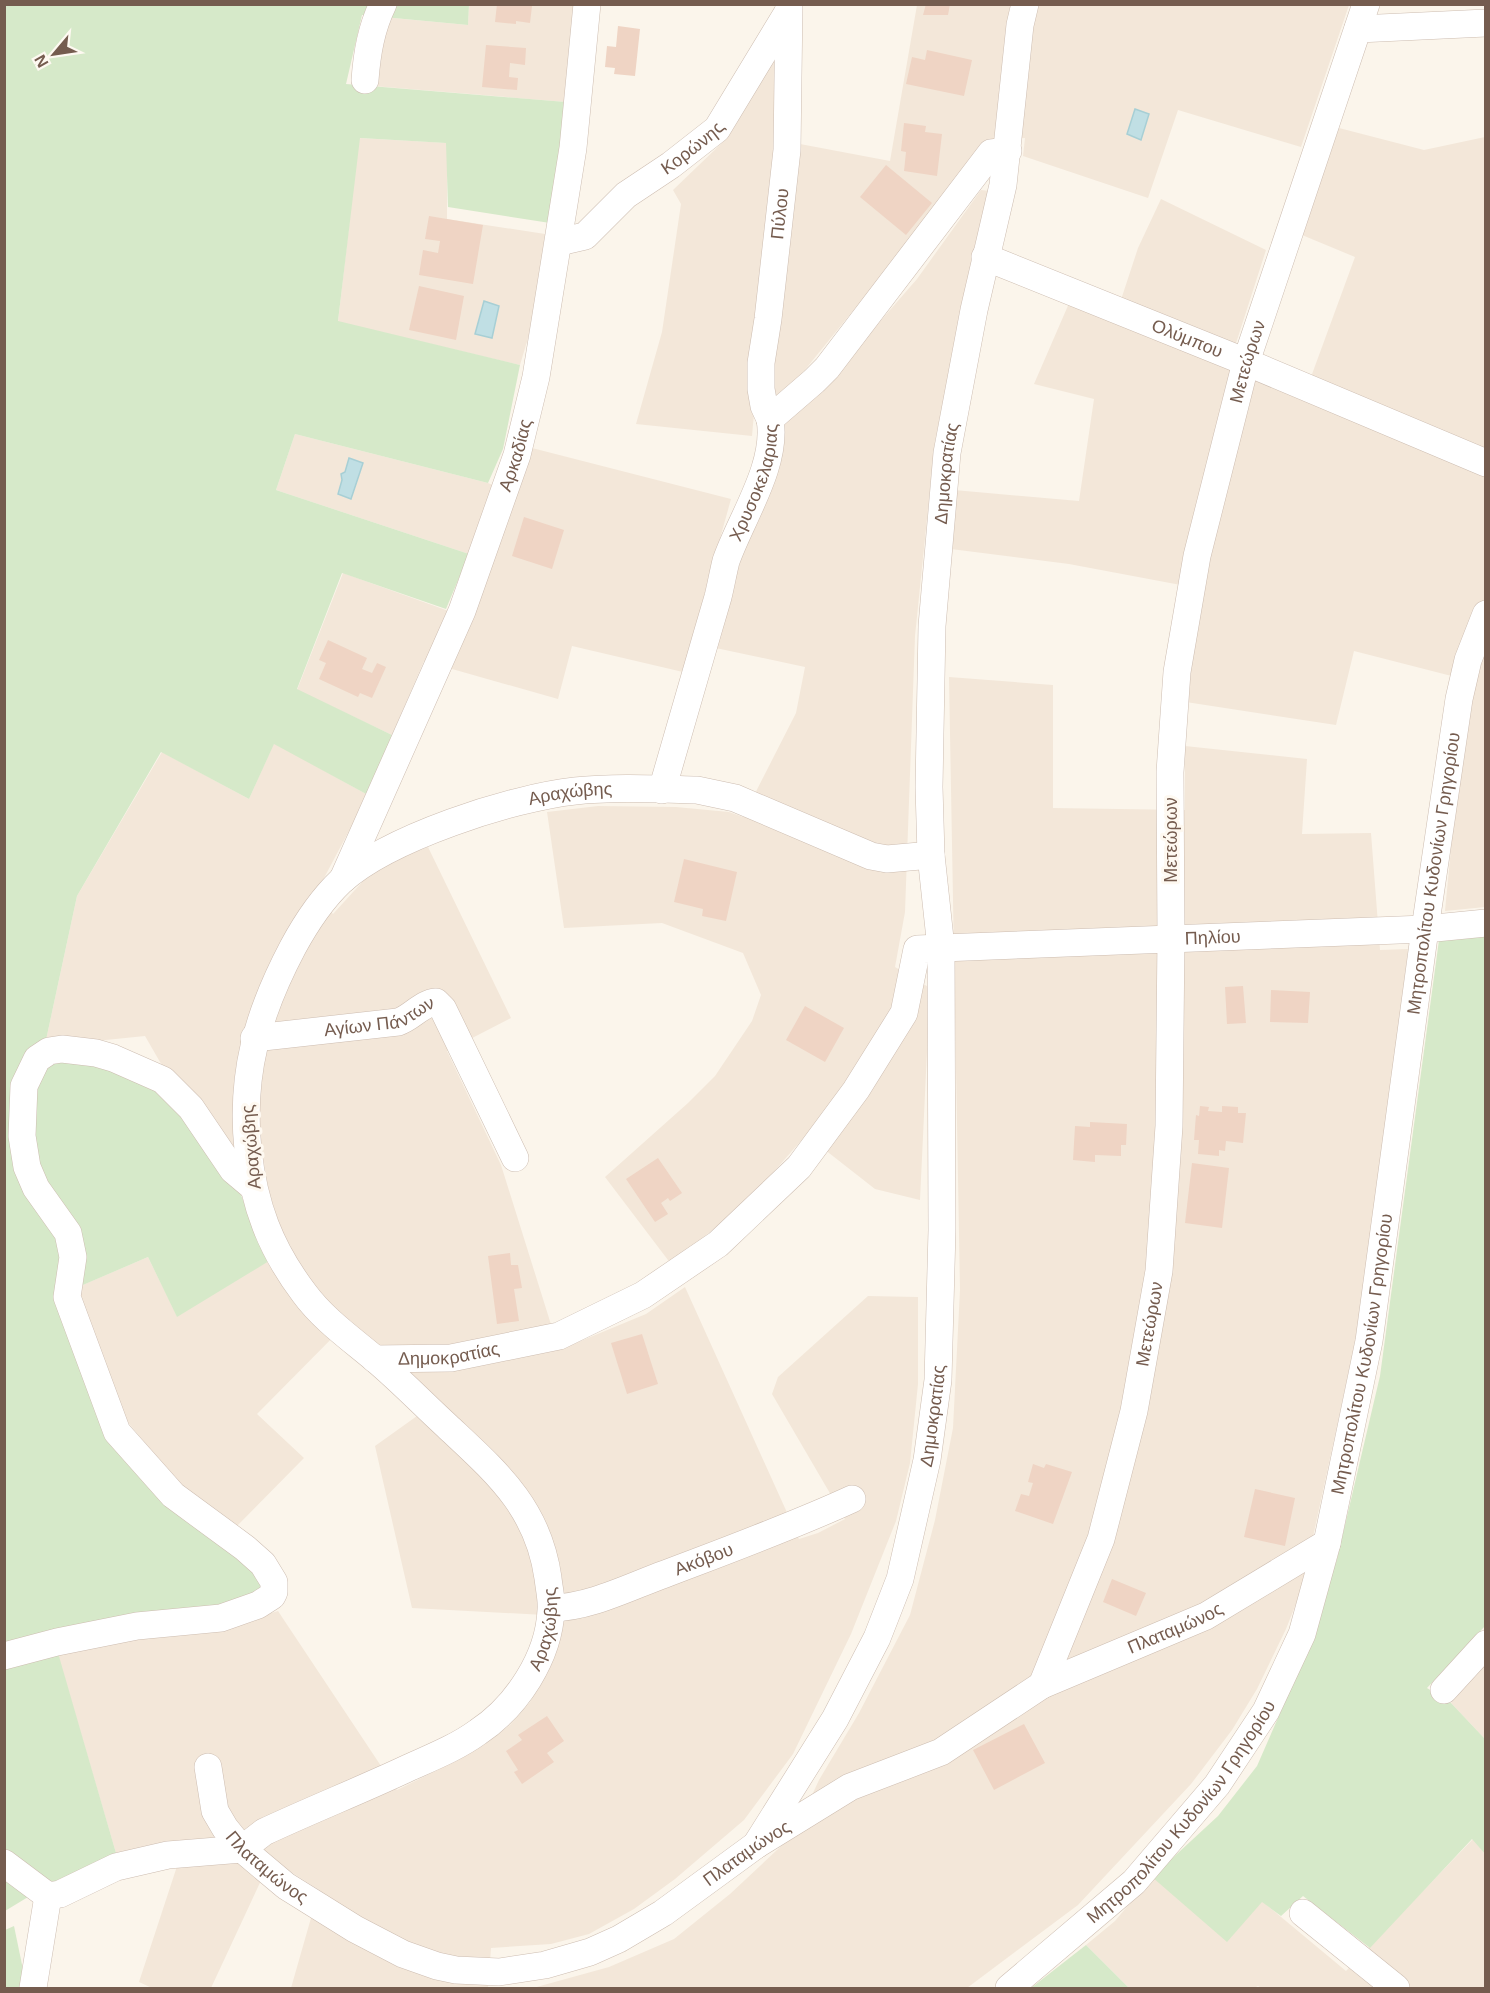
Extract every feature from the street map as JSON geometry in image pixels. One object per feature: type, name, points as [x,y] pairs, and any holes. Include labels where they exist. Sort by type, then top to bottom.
[{"type":"street","points":[[365,80],[368,50],[382,4]]},
{"type":"street","name":"Αρκαδίας","points":[[343,879],[462,611],[517,455],[536,377],[559,242],[573,148],[587,4]]},
{"type":"street","name":"Δημοκρατίας","points":[[756,1845],[830,1729],[878,1638],[900,1579],[925,1471],[938,1380],[942,1230],[940,948],[931,855],[929,787],[932,626],[946,464],[974,310],[1000,200],[1008,151],[1020,26],[1025,4]]},
{"type":"street","name":"Κορώνης","points":[[559,242],[585,236],[626,195],[671,165],[717,129],[788,8]]},
{"type":"street","name":"Πύλου","points":[[770,419],[764,406],[761,389],[761,363],[787,150],[788,8]]},
{"type":"street","points":[[1362,17],[1485,23]]},
{"type":"street","name":"Μετεώρων","points":[[1042,1684],[1101,1539],[1134,1411],[1155,1294],[1169,1126],[1170,772],[1177,672],[1197,556],[1246,362],[1362,17]]},
{"type":"street","name":"Χρυσοκελαριας","points":[[662,790],[727,560],[761,479],[769,453],[770,419],[827,368],[991,153],[1008,151]]},
{"type":"street","name":"Ολύμπου","points":[[985,257],[1246,362],[1485,463]]},
{"type":"street","name":"Μητροπολίτου Κυδονίων Γρηγορίου","points":[[1010,1989],[1134,1882],[1217,1785],[1266,1711],[1302,1635],[1327,1543],[1369,1341],[1459,699],[1468,660],[1485,614]]},
{"type":"street","name":"Αραχώβης","points":[[242,1849],[264,1832],[442,1753],[480,1731],[498,1716],[518,1694],[534,1669],[546,1641],[552,1608],[545,1557],[530,1517],[517,1497],[496,1472],[375,1359],[332,1323],[305,1294],[275,1246],[262,1218],[252,1186],[246,1133],[254,1038],[280,971],[297,939],[325,898],[343,879],[362,865],[433,830],[511,804],[573,791],[697,790],[735,798],[871,855],[887,859],[931,855]]},
{"type":"street","name":"Πηλίου","points":[[940,948],[1425,929],[1485,923]]},
{"type":"street","name":"Δημοκρατίας","points":[[375,1359],[451,1358],[559,1336],[643,1295],[718,1244],[799,1167],[856,1090],[904,1013],[917,949],[940,948]]},
{"type":"street","name":"Αγίων Πάντων","points":[[254,1038],[398,1022],[408,1018],[429,1003],[436,1002],[443,1009],[515,1158]]},
{"type":"street","points":[[4,1656],[57,1642],[137,1626],[221,1618],[258,1605],[272,1596],[274,1592],[274,1582],[263,1564],[173,1495],[117,1432],[67,1297],[73,1257],[68,1233],[36,1188],[27,1167],[22,1136],[24,1086],[37,1059],[49,1051],[96,1053],[163,1080],[191,1108],[233,1170],[252,1186]]},
{"type":"street","name":"Ακόβου","points":[[552,1608],[565,1608],[603,1597],[795,1525],[852,1499]]},
{"type":"street","name":"Πλαταμώνος","points":[[208,1767],[216,1811],[225,1828],[242,1849],[286,1886],[390,1948],[437,1966],[456,1970],[499,1972],[522,1970],[570,1959],[619,1939],[663,1913],[756,1845],[850,1787],[941,1752],[1042,1684],[1206,1616],[1327,1543]]},
{"type":"street","points":[[1444,1690],[1485,1644]]},
{"type":"street","points":[[4,1863],[48,1896],[60,1894],[116,1867],[168,1855],[242,1849]]},
{"type":"street","points":[[33,1989],[48,1896]]},
{"type":"street","points":[[1304,1913],[1396,1989]]},
{"type":"shaded area","points":[[469,5],[574,5],[566,102],[361,85],[372,16],[468,25]]},
{"type":"shaded area","points":[[917,5],[1349,5],[1301,147],[1178,110],[1148,198],[1023,156],[1025,138],[983,142],[951,190],[804,371],[779,398],[770,393],[800,144],[890,161]]},
{"type":"shaded area","points":[[773,55],[779,63],[778,141],[752,436],[636,424],[662,332],[681,204],[673,190],[725,140],[766,63]]},
{"type":"shaded area","points":[[1339,128],[1424,150],[1485,137],[1485,907],[1445,911],[1452,838],[1475,682],[1354,651],[1336,725],[1186,702],[1202,589],[1069,564],[951,549],[954,490],[1079,501],[1094,399],[1034,384],[1070,301],[1114,321],[1138,248],[1161,199],[1266,250],[1229,365],[1304,396],[1355,257],[1302,235]]},
{"type":"shaded area","points":[[359,138],[447,143],[447,219],[545,234],[534,318],[520,365],[338,322]]},
{"type":"shaded area","points":[[981,190],[989,191],[935,440],[915,636],[905,912],[895,967],[930,988],[920,1200],[875,1189],[806,1135],[756,1192],[671,1264],[605,1177],[715,1076],[752,1021],[761,995],[743,953],[662,923],[564,928],[547,812],[598,806],[676,807],[729,812],[743,817],[796,713],[805,667],[711,647],[783,424],[850,356],[917,279]]},
{"type":"shaded area","points":[[295,434],[488,483],[513,494],[532,448],[731,499],[683,672],[572,646],[558,699],[424,661],[392,735],[297,690],[343,573],[468,618],[490,561],[276,490]]},
{"type":"shaded area","points":[[949,677],[1053,685],[1053,808],[1185,810],[1185,746],[1307,759],[1302,834],[1371,833],[1380,950],[1408,949],[1382,1170],[1354,1347],[1299,1596],[1257,1689],[1232,1730],[1191,1784],[1078,1905],[967,1988],[533,1988],[609,1967],[674,1939],[730,1894],[794,1834],[819,1780],[859,1713],[910,1615],[935,1520],[953,1428],[960,1290]]},
{"type":"shaded area","points":[[274,743],[368,795],[315,895],[333,914],[375,868],[428,847],[511,1018],[447,1051],[501,1165],[559,1350],[646,1314],[685,1287],[799,1539],[818,1533],[845,1519],[772,1394],[778,1377],[868,1296],[918,1297],[918,1384],[910,1463],[896,1521],[851,1634],[793,1754],[744,1820],[675,1879],[634,1909],[589,1934],[551,1944],[491,1948],[488,1988],[291,1988],[319,1890],[271,1859],[211,1988],[152,1988],[139,1982],[183,1848],[118,1860],[57,1652],[143,1634],[220,1629],[278,1611],[397,1790],[464,1757],[510,1725],[530,1702],[541,1680],[563,1616],[412,1608],[375,1446],[438,1401],[350,1320],[257,1414],[304,1458],[235,1528],[191,1498],[126,1420],[71,1290],[148,1257],[177,1316],[291,1247],[280,1227],[269,1192],[263,1157],[236,1158],[160,1062],[145,1036],[86,1042],[46,1040],[77,896],[162,752],[249,799]]},
{"type":"shaded area","points":[[1485,1665],[1485,1739],[1451,1703]]},
{"type":"shaded area","points":[[1473,1839],[1485,1854],[1485,1988],[1261,1988],[1258,1986],[1254,1988],[1129,1988],[1086,1945],[1115,1921],[1152,1877],[1262,1901],[1346,1971]]},
{"type":"green space","points":[[5,5],[469,5],[468,25],[362,15],[346,84],[566,102],[550,223],[448,207],[446,143],[360,138],[338,321],[520,365],[503,449],[488,483],[295,434],[276,490],[469,554],[446,609],[342,573],[297,689],[392,735],[368,795],[274,744],[249,799],[161,752],[77,896],[46,1040],[162,1086],[235,1181],[269,1261],[177,1317],[148,1257],[62,1294],[112,1434],[266,1575],[260,1600],[54,1639],[118,1860],[33,1894],[5,1911]]},
{"type":"green space","points":[[1485,936],[1485,1626],[1427,1688],[1451,1703],[1485,1739],[1485,1854],[1472,1839],[1370,1948],[1303,1896],[1281,1916],[1262,1902],[1227,1942],[1152,1877],[1218,1816],[1257,1766],[1305,1656],[1337,1559],[1380,1376],[1439,940]]},
{"type":"green space","points":[[14,1926],[25,1988],[5,1988],[5,1930]]},
{"type":"green space","points":[[1086,1945],[1129,1988],[1031,1988]]},
{"type":"water","points":[[1135,109],[1149,114],[1141,140],[1127,134]]},
{"type":"water","points":[[484,301],[499,306],[492,338],[475,334]]},
{"type":"water","points":[[349,458],[363,463],[351,499],[338,494],[342,480],[341,474],[345,472]]},
{"type":"building","points":[[497,4],[532,6],[530,23],[495,22]]},
{"type":"building","points":[[926,4],[950,4],[948,15],[923,15]]},
{"type":"building","points":[[618,26],[640,29],[635,76],[614,74],[615,68],[605,67],[607,46],[616,47]]},
{"type":"building","points":[[486,45],[526,48],[525,65],[510,63],[509,77],[518,78],[517,90],[482,87]]},
{"type":"building","points":[[927,50],[972,60],[964,96],[906,84],[912,57],[925,60]]},
{"type":"building","points":[[904,123],[926,126],[925,132],[942,134],[937,176],[904,171],[906,152],[901,151]]},
{"type":"building","points":[[886,165],[932,203],[906,235],[860,197]]},
{"type":"building","points":[[429,216],[483,225],[473,284],[419,275],[423,250],[438,253],[440,241],[425,239]]},
{"type":"building","points":[[419,286],[464,296],[456,340],[409,330]]},
{"type":"building","points":[[524,517],[564,530],[552,569],[512,556]]},
{"type":"building","points":[[328,640],[367,658],[362,669],[372,673],[377,663],[386,667],[372,698],[360,693],[358,697],[319,679],[326,663],[319,660]]},
{"type":"building","points":[[684,859],[737,872],[726,921],[702,916],[703,909],[674,902]]},
{"type":"building","points":[[1243,986],[1246,1023],[1227,1024],[1225,987]]},
{"type":"building","points":[[1271,990],[1310,992],[1308,1023],[1270,1022]]},
{"type":"building","points":[[805,1006],[844,1028],[825,1062],[786,1040]]},
{"type":"building","points":[[1200,1106],[1209,1107],[1208,1111],[1222,1112],[1222,1106],[1238,1107],[1238,1113],[1246,1113],[1243,1143],[1226,1141],[1225,1151],[1219,1150],[1219,1156],[1198,1154],[1199,1140],[1194,1140],[1196,1115],[1199,1116]]},
{"type":"building","points":[[1090,1122],[1127,1124],[1126,1145],[1121,1145],[1121,1156],[1095,1155],[1095,1162],[1073,1160],[1075,1126],[1090,1127]]},
{"type":"building","points":[[658,1158],[682,1193],[670,1201],[668,1198],[661,1203],[668,1214],[655,1222],[626,1179]]},
{"type":"building","points":[[1192,1163],[1229,1168],[1222,1228],[1185,1223]]},
{"type":"building","points":[[510,1253],[511,1265],[518,1265],[522,1288],[514,1289],[519,1321],[497,1324],[488,1256]]},
{"type":"building","points":[[642,1334],[658,1384],[627,1394],[611,1343]]},
{"type":"building","points":[[1033,1464],[1044,1468],[1046,1464],[1072,1472],[1053,1524],[1015,1511],[1021,1494],[1029,1496],[1033,1483],[1028,1482]]},
{"type":"building","points":[[1255,1489],[1295,1498],[1285,1546],[1244,1537]]},
{"type":"building","points":[[1112,1579],[1146,1593],[1136,1616],[1103,1602]]},
{"type":"building","points":[[547,1716],[564,1741],[547,1753],[554,1762],[522,1784],[514,1772],[518,1770],[506,1751],[522,1740],[518,1735]]},
{"type":"building","points":[[1024,1724],[1045,1763],[994,1790],[973,1750]]}]
